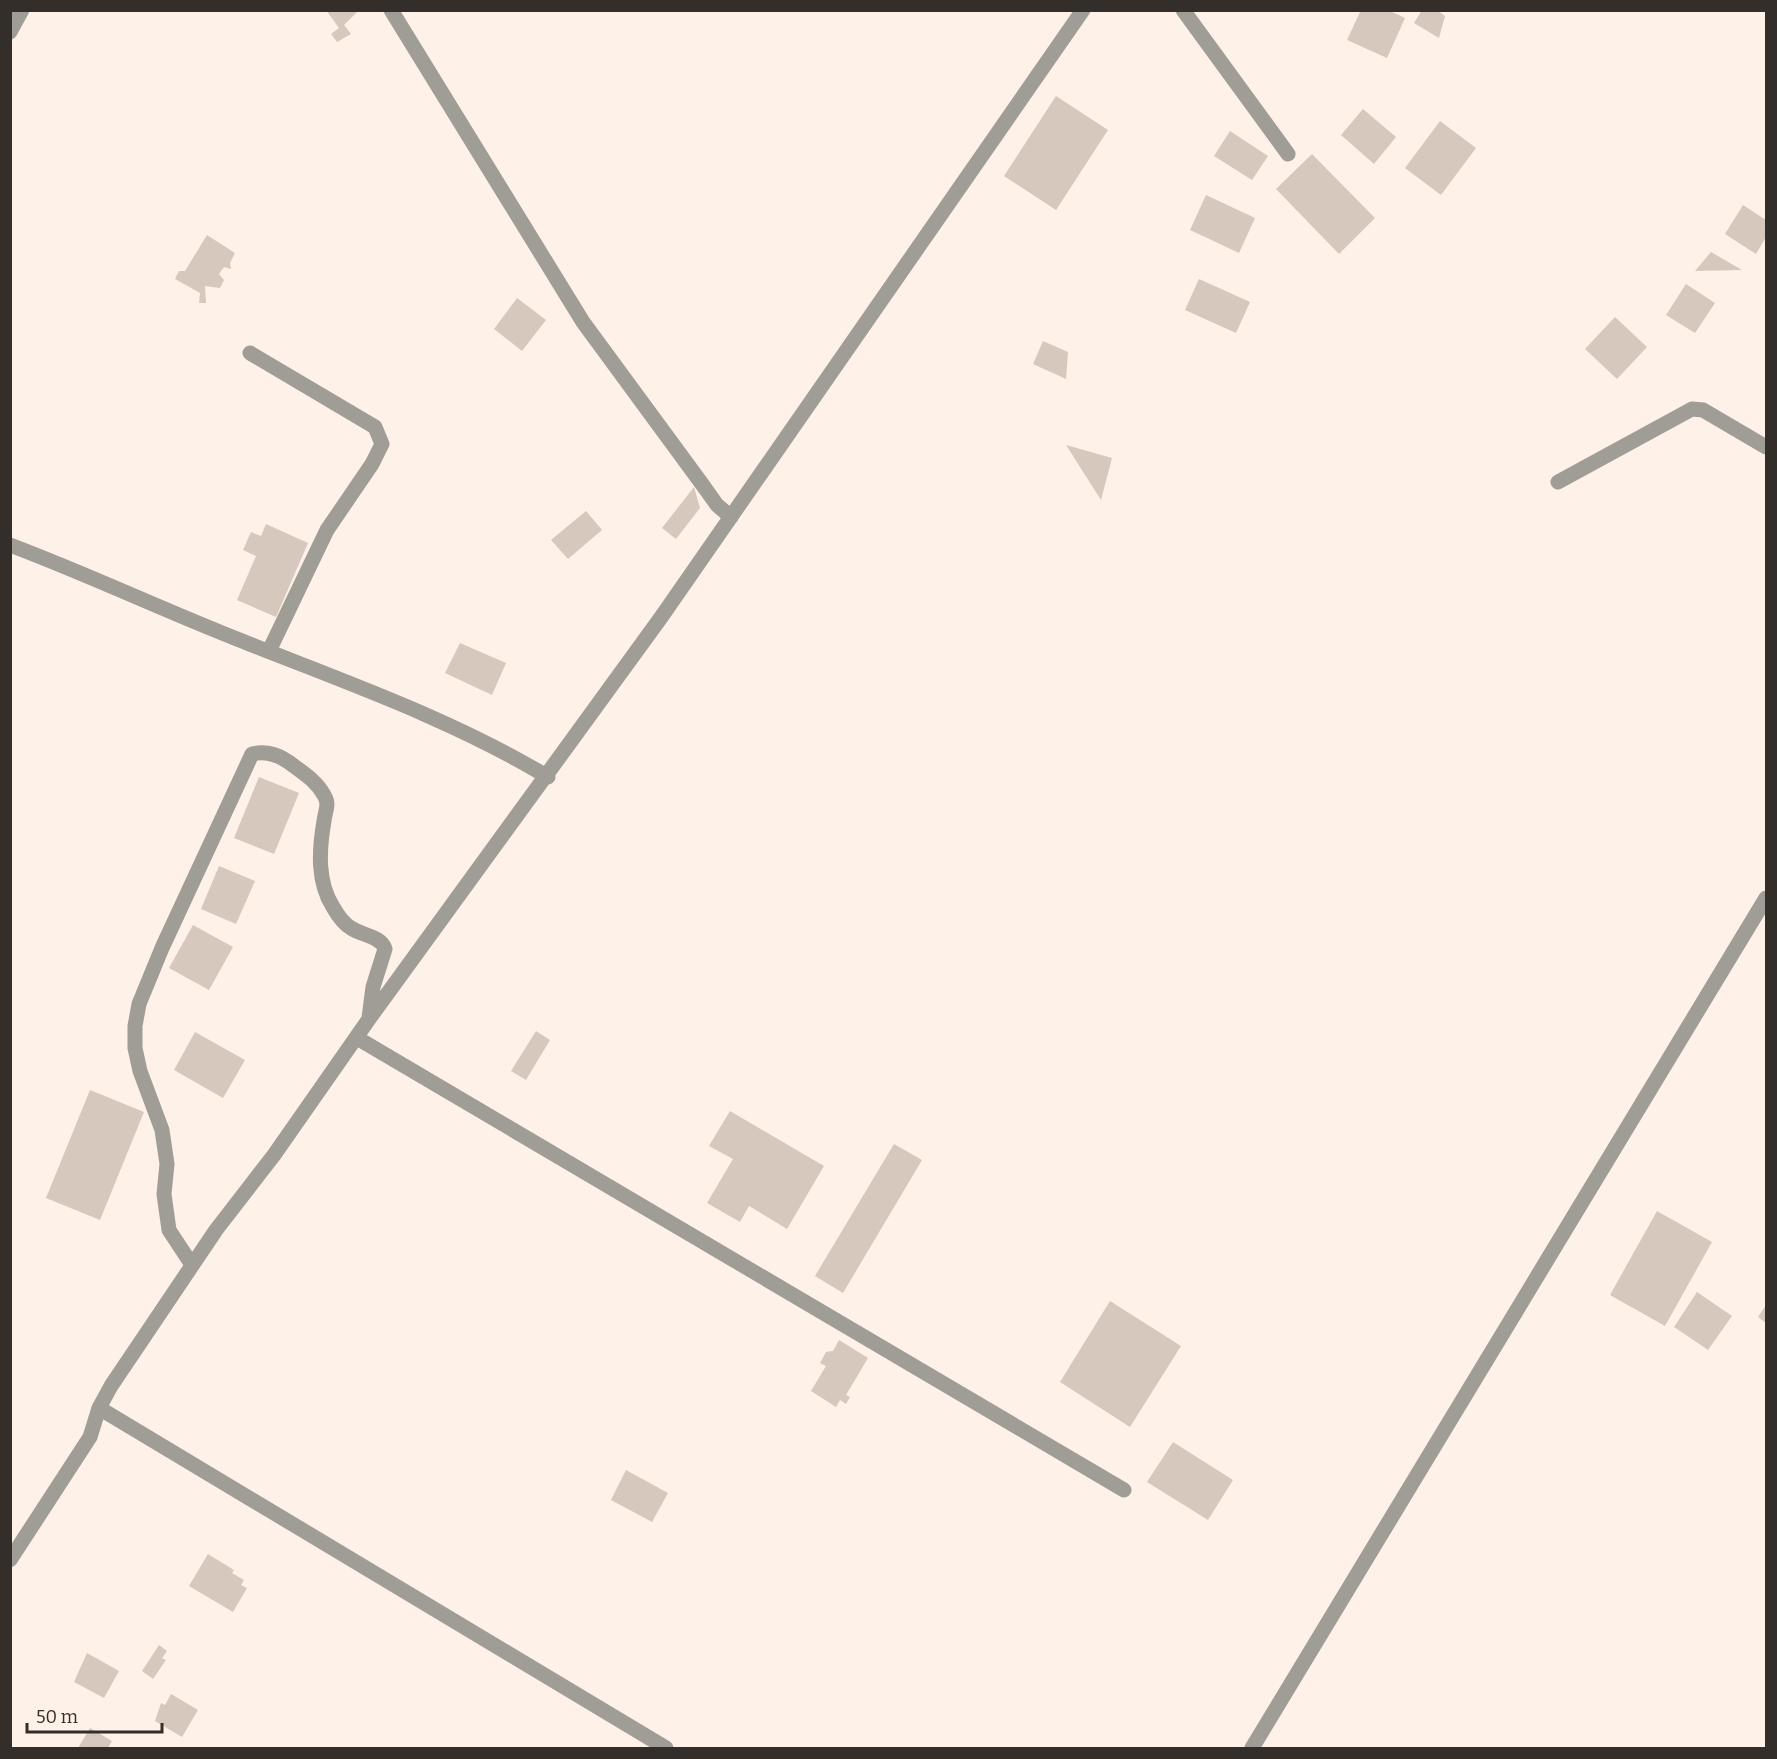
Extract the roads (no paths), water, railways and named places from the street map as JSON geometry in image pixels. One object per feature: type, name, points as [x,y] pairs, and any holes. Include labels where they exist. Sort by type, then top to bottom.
[{"type":"street","points":[[10,32],[22,10]]},
{"type":"street","points":[[392,10],[583,322],[717,505],[731,517]]},
{"type":"street","points":[[10,1560],[90,1437],[99,1408],[192,1266],[369,1019],[548,777],[1083,10]]},
{"type":"street","points":[[1183,10],[1288,154]]},
{"type":"street","points":[[250,353],[375,427],[382,444],[378,456],[327,530],[269,651]]},
{"type":"street","points":[[1558,482],[1692,409],[1703,410],[1767,447]]},
{"type":"street","points":[[10,545],[361,687],[476,737],[548,777]]},
{"type":"street","points":[[192,1266],[170,1230],[164,1194],[167,1164],[162,1130],[140,1071],[135,1048],[135,1026],[139,1004],[162,948],[252,754],[272,753],[287,761],[312,779],[324,795],[328,807],[324,820],[320,873],[324,890],[333,907],[350,928],[379,941],[385,949],[373,987],[369,1019]]},
{"type":"street","points":[[1252,1749],[1767,898]]},
{"type":"street","points":[[357,1038],[1124,1490]]},
{"type":"street","points":[[99,1408],[666,1749]]}]
